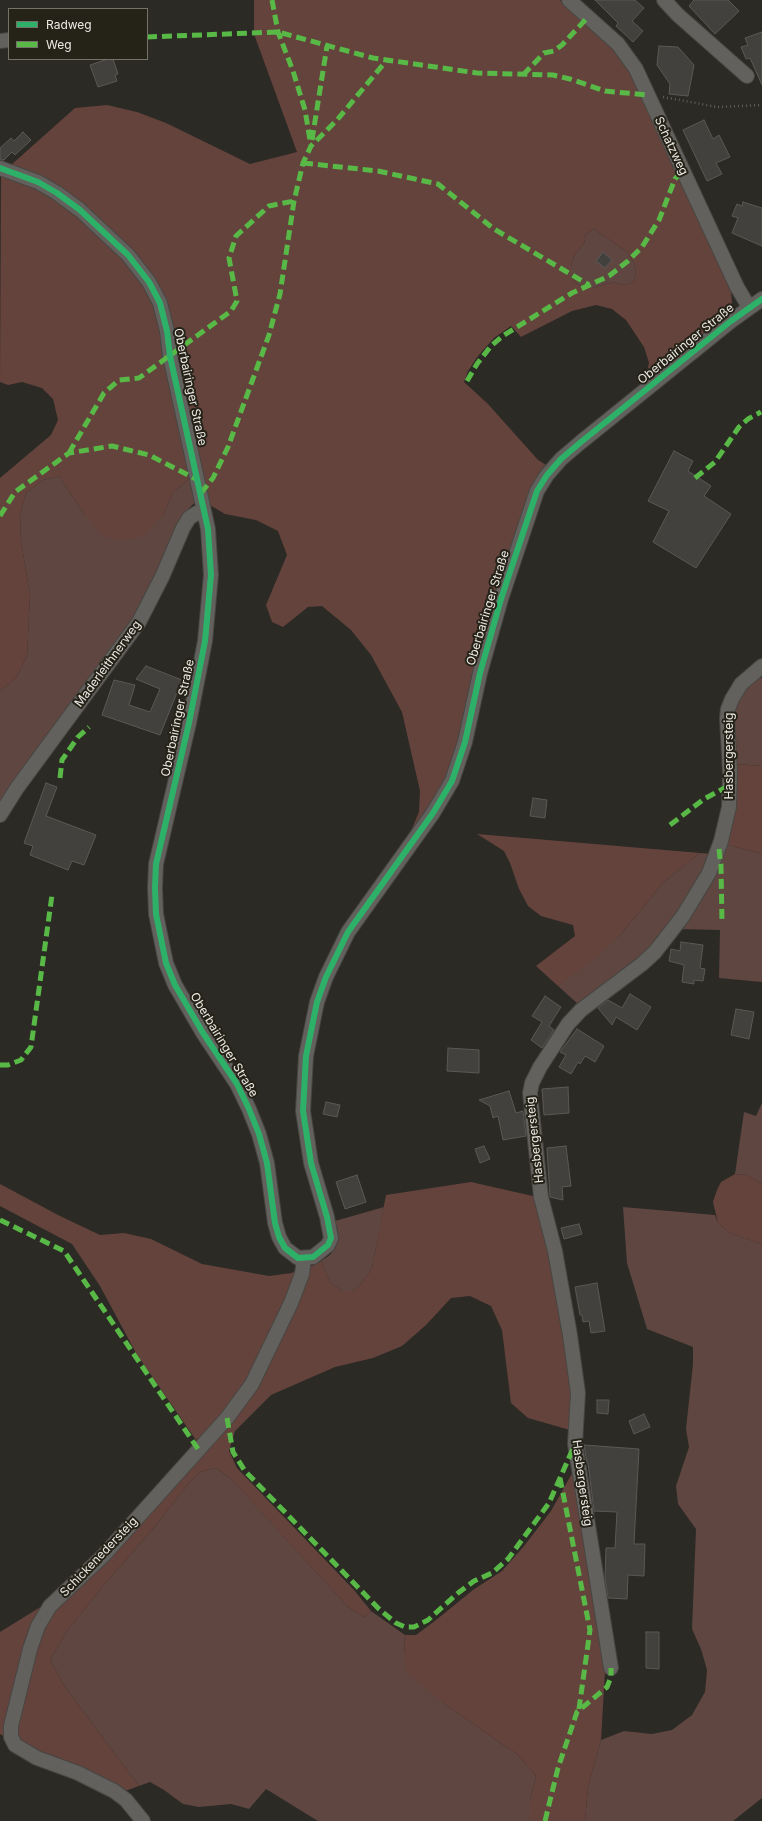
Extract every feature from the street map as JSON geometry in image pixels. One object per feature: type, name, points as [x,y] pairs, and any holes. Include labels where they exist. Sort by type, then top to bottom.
[{"type":"street","name":"Schatzweg","points":[[571,0],[618,44],[636,69],[736,287],[749,307]]},
{"type":"street","points":[[664,0],[678,15],[747,76]]},
{"type":"street","name":"Oberbairinger Straße","points":[[0,168],[38,182],[57,193],[80,210],[128,255],[149,282],[160,303],[204,512],[211,554],[211,575],[205,640],[189,723],[156,864],[156,914],[166,963],[175,985],[203,1033],[237,1084],[249,1108],[259,1134],[266,1163],[275,1223],[279,1237],[285,1248],[292,1255],[304,1259],[312,1257],[321,1251],[328,1245],[331,1238],[327,1217],[311,1163],[303,1111],[306,1056],[317,1002],[326,977],[348,932],[433,813],[452,781],[465,742],[480,673],[501,599],[537,491],[547,475],[571,450],[749,307],[762,299]]},
{"type":"street","name":"Maderleithnerweg","points":[[0,814],[17,788],[139,622],[162,577],[183,528],[189,518],[196,513],[204,512]]},
{"type":"street","name":"Hasbergersteig","points":[[611,1668],[575,1444],[578,1393],[570,1335],[555,1251],[541,1197],[530,1093],[532,1082],[540,1067],[568,1024],[581,1010],[642,964],[655,952],[682,916],[709,873],[721,841],[729,807],[730,772],[728,709],[739,687],[762,666]]},
{"type":"street","name":"Schickenedersteig","points":[[142,1821],[126,1800],[114,1791],[78,1773],[23,1752],[15,1745],[11,1736],[11,1726],[30,1649],[38,1626],[50,1606],[103,1556],[227,1418],[252,1384],[291,1303],[302,1274],[304,1259]]},
{"type":"path","points":[[658,96],[717,107],[762,105]]},
{"type":"shaded area","points":[[254,0],[560,0],[609,45],[623,61],[632,75],[731,292],[732,303],[729,313],[720,324],[638,390],[646,376],[649,363],[644,347],[626,320],[612,309],[596,305],[572,311],[521,337],[511,326],[494,338],[478,356],[468,371],[464,382],[488,404],[538,460],[546,465],[532,488],[460,741],[444,785],[406,843],[419,812],[420,791],[402,712],[371,655],[351,630],[322,606],[308,607],[283,627],[272,622],[266,605],[287,555],[278,531],[256,520],[225,514],[208,504],[191,478],[174,491],[163,515],[143,536],[123,541],[102,536],[84,514],[59,476],[43,480],[26,493],[20,515],[21,541],[30,595],[27,656],[16,678],[0,691],[0,478],[51,435],[58,420],[53,399],[42,388],[22,382],[8,385],[0,382],[1,174],[75,108],[107,105],[137,112],[166,123],[250,164],[297,152],[254,34]],"holes":[[[594,229],[628,253],[634,263],[636,275],[633,282],[625,285],[613,282],[593,288],[584,288],[577,284],[571,277],[571,266],[574,256],[584,243],[586,234]]]},
{"type":"shaded area","points":[[594,229],[628,253],[634,263],[636,275],[633,282],[625,285],[613,282],[593,288],[584,288],[577,284],[571,277],[571,266],[574,256],[584,243],[586,234]]},
{"type":"shaded area","points":[[59,476],[84,514],[163,515],[174,491],[191,478],[196,501],[184,514],[151,593],[0,807],[0,691],[16,678],[27,656],[30,595],[21,541],[20,515],[26,493],[43,480]]},
{"type":"shaded area","points":[[755,676],[762,678],[762,766],[735,764],[731,717],[742,688]]},
{"type":"shaded area","points":[[735,764],[762,766],[762,854],[725,844]]},
{"type":"shaded area","points":[[477,834],[700,853],[664,882],[620,935],[596,958],[558,986],[536,966],[575,936],[573,925],[541,916],[528,906],[519,889],[504,851]]},
{"type":"shaded area","points":[[725,844],[762,854],[762,982],[719,978],[720,930],[679,929]]},
{"type":"shaded area","points":[[700,853],[714,854],[683,910],[647,956],[578,1004],[558,986],[620,935],[664,882]]},
{"type":"shaded area","points":[[762,1103],[762,1184],[747,1175],[735,1174],[744,1112],[756,1116]]},
{"type":"shaded area","points":[[735,1174],[747,1175],[762,1184],[762,1244],[730,1233],[718,1223],[713,1202],[717,1190],[721,1182]]},
{"type":"shaded area","points":[[471,1182],[537,1197],[548,1240],[573,1393],[570,1430],[528,1418],[511,1403],[502,1330],[491,1306],[470,1296],[451,1298],[426,1325],[402,1346],[373,1358],[335,1367],[271,1395],[235,1431],[229,1451],[237,1468],[354,1590],[371,1611],[364,1617],[348,1607],[230,1478],[216,1468],[200,1472],[103,1586],[67,1631],[50,1660],[65,1687],[139,1786],[122,1792],[23,1746],[15,1736],[16,1723],[45,1618],[198,1443],[136,1353],[100,1286],[72,1244],[0,1206],[0,1184],[60,1216],[100,1235],[124,1233],[151,1239],[202,1264],[269,1276],[292,1273],[299,1267],[312,1266],[321,1261],[330,1282],[342,1291],[352,1291],[359,1286],[372,1268],[386,1195]]},
{"type":"shaded area","points":[[384,1207],[372,1268],[359,1286],[352,1291],[342,1291],[330,1282],[321,1261],[330,1255],[336,1247],[338,1231],[335,1221]]},
{"type":"shaded area","points":[[623,1207],[715,1215],[718,1223],[730,1233],[762,1244],[762,1798],[733,1821],[585,1821],[588,1787],[601,1740],[624,1731],[652,1734],[672,1730],[692,1715],[705,1692],[707,1670],[701,1649],[692,1629],[696,1529],[678,1504],[676,1486],[689,1447],[686,1429],[693,1364],[693,1347],[647,1329],[627,1263]]},
{"type":"shaded area","points":[[216,1468],[230,1478],[348,1607],[364,1617],[371,1611],[405,1635],[404,1655],[443,1703],[518,1755],[536,1776],[530,1801],[530,1821],[318,1821],[266,1789],[249,1809],[231,1804],[199,1807],[183,1804],[150,1782],[139,1786],[65,1687],[50,1660],[67,1631],[103,1586],[152,1530],[190,1482],[200,1472]]},
{"type":"shaded area","points":[[575,1468],[605,1671],[601,1740],[588,1787],[585,1821],[530,1821],[530,1801],[536,1776],[518,1755],[443,1703],[407,1673],[404,1655],[405,1635],[416,1635],[473,1590],[502,1571],[524,1546],[551,1511]]},
{"type":"shaded area","points":[[47,1603],[5,1737],[0,1734],[0,1632]]},
{"type":"building","points":[[595,0],[635,0],[644,8],[632,21],[643,31],[633,42],[616,26],[618,23]]},
{"type":"building","points":[[694,0],[728,0],[739,11],[715,34],[689,6]]},
{"type":"building","points":[[762,32],[762,85],[750,58],[746,59],[741,47],[748,45],[745,38]]},
{"type":"building","points":[[659,46],[678,47],[694,65],[688,96],[669,94],[670,84],[657,65]]},
{"type":"building","points":[[105,60],[113,60],[118,74],[115,75],[117,81],[98,87],[90,65]]},
{"type":"building","points":[[704,120],[713,139],[719,135],[730,157],[716,163],[722,174],[707,181],[683,130]]},
{"type":"building","points":[[23,132],[31,140],[15,155],[12,152],[4,160],[0,160],[0,148],[11,138],[14,141]]},
{"type":"building","points":[[743,202],[762,208],[762,246],[732,233],[738,218],[732,216],[737,204],[742,206]]},
{"type":"building","points":[[603,252],[612,260],[605,268],[596,261]]},
{"type":"building","points":[[674,451],[693,461],[688,471],[711,486],[704,496],[731,514],[696,568],[653,542],[669,511],[648,501]]},
{"type":"building","points":[[146,666],[182,680],[160,735],[102,715],[114,680],[135,685],[129,705],[150,712],[160,689],[136,679]]},
{"type":"building","points":[[46,783],[57,787],[46,816],[96,835],[84,865],[72,861],[68,870],[30,855],[33,846],[24,843]]},
{"type":"building","points":[[533,798],[547,800],[545,818],[530,816]]},
{"type":"building","points":[[681,942],[703,945],[700,968],[705,969],[703,981],[694,980],[694,984],[682,982],[684,965],[669,961],[671,949],[680,951]]},
{"type":"building","points":[[630,994],[651,1007],[637,1030],[616,1017],[612,1025],[598,1008],[608,1000],[622,1008]]},
{"type":"building","points":[[545,996],[561,1007],[549,1026],[554,1030],[542,1048],[531,1040],[542,1022],[532,1016]]},
{"type":"building","points":[[736,1009],[754,1012],[749,1039],[731,1035]]},
{"type":"building","points":[[577,1029],[604,1046],[595,1062],[585,1056],[580,1064],[578,1062],[571,1074],[559,1067],[566,1055],[560,1052]]},
{"type":"building","points":[[448,1048],[479,1050],[479,1073],[447,1071]]},
{"type":"building","points":[[568,1087],[569,1113],[544,1115],[542,1089]]},
{"type":"building","points":[[509,1091],[516,1113],[523,1111],[526,1136],[503,1140],[498,1116],[493,1118],[490,1106],[479,1100]]},
{"type":"building","points":[[326,1102],[340,1105],[337,1117],[323,1114]]},
{"type":"building","points":[[484,1146],[490,1159],[480,1163],[475,1149]]},
{"type":"building","points":[[566,1146],[571,1186],[562,1187],[563,1200],[550,1197],[547,1148]]},
{"type":"building","points":[[357,1175],[366,1202],[345,1209],[336,1182]]},
{"type":"building","points":[[579,1224],[582,1234],[564,1239],[561,1228]]},
{"type":"building","points":[[597,1283],[605,1331],[591,1333],[589,1321],[583,1322],[582,1315],[580,1315],[575,1287]]},
{"type":"building","points":[[597,1400],[609,1400],[608,1414],[597,1413]]},
{"type":"building","points":[[644,1414],[650,1427],[634,1434],[629,1421]]},
{"type":"building","points":[[584,1445],[639,1449],[634,1544],[645,1544],[644,1576],[628,1575],[627,1599],[608,1598],[605,1578],[606,1548],[615,1548],[617,1512],[594,1511],[588,1463]]},
{"type":"building","points":[[646,1632],[659,1632],[659,1669],[646,1668]]},
{"type":"marked path","points":[[272,0],[278,32],[293,71],[305,110],[311,146]]},
{"type":"marked path","points":[[523,75],[544,53],[554,51],[562,45],[588,17]]},
{"type":"marked path","points":[[148,37],[278,32],[373,58],[477,73],[553,75],[605,91],[647,95]]},
{"type":"marked path","points":[[312,140],[327,46]]},
{"type":"marked path","points":[[201,493],[213,478],[228,447],[269,335],[280,294],[294,201],[303,163],[311,146],[337,120],[387,60]]},
{"type":"marked path","points":[[303,163],[378,171],[438,184],[494,229],[589,285]]},
{"type":"marked path","points":[[467,381],[477,364],[491,346],[504,335],[572,293],[609,276],[628,261],[642,247],[659,220],[675,179],[682,171]]},
{"type":"marked path","points":[[69,453],[104,393],[119,380],[139,378],[231,311],[237,301],[229,258],[236,236],[269,206],[294,201]]},
{"type":"marked path","points":[[695,478],[715,462],[739,427],[748,419],[761,412]]},
{"type":"marked path","points":[[0,516],[15,492],[69,453],[112,446],[149,455],[198,480]]},
{"type":"marked path","points":[[60,778],[62,760],[78,737],[89,727]]},
{"type":"marked path","points":[[670,825],[704,799],[730,785]]},
{"type":"marked path","points":[[719,849],[721,866],[722,923]]},
{"type":"marked path","points":[[0,1065],[8,1065],[21,1060],[31,1047],[52,895]]},
{"type":"marked path","points":[[0,1220],[64,1251],[198,1449]]},
{"type":"marked path","points":[[227,1418],[233,1452],[245,1471],[379,1609],[396,1623],[405,1627],[414,1627],[428,1620],[458,1593],[474,1581],[492,1573],[508,1559],[549,1503],[575,1444]]},
{"type":"marked path","points":[[560,1478],[590,1630],[579,1709]]},
{"type":"marked path","points":[[545,1821],[558,1768],[577,1712],[607,1687],[611,1677],[611,1668]]},
{"type":"cycle path","points":[[0,168],[38,182],[57,193],[80,210],[128,255],[149,282],[160,303],[167,331],[170,356],[208,529],[211,575],[205,641],[189,723],[156,864],[156,914],[166,963],[175,985],[203,1033],[237,1084],[249,1109],[259,1134],[267,1163],[275,1223],[279,1237],[285,1248],[298,1258],[313,1257],[328,1245],[331,1238],[327,1217],[311,1163],[303,1111],[306,1056],[317,1002],[326,977],[348,932],[433,813],[452,781],[465,742],[480,673],[501,599],[537,491],[547,475],[561,459],[731,321],[762,299]]}]
